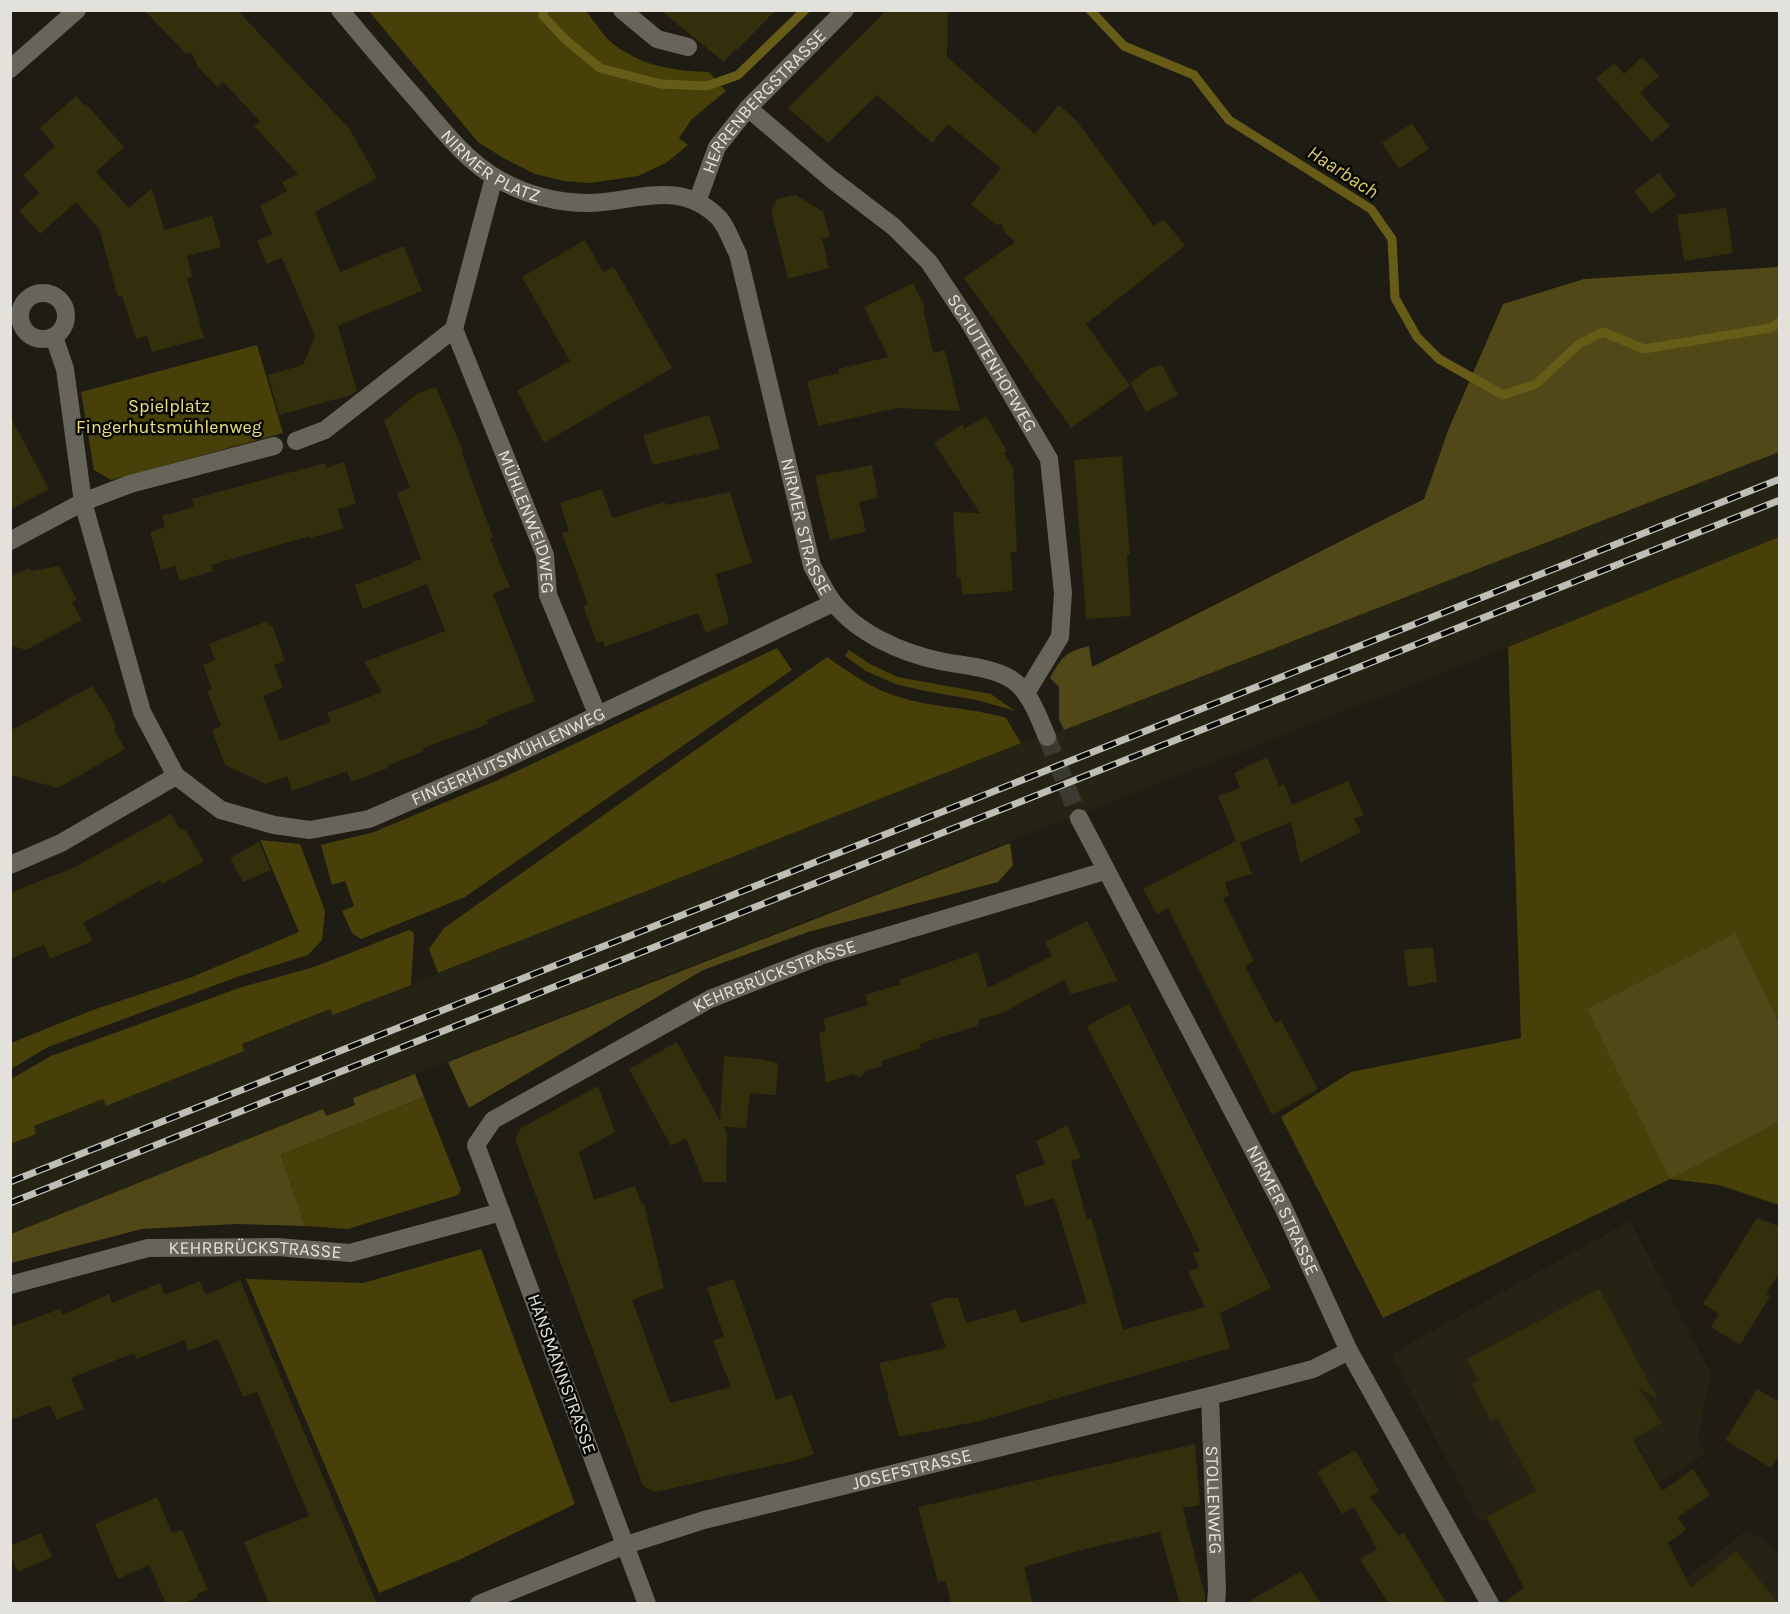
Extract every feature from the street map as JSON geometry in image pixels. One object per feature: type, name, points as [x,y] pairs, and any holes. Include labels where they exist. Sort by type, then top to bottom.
[{"type":"street","points":[[10,69],[77,10]]},
{"type":"street","name":"NIRMER PLATZ","points":[[340,10],[465,156],[494,177],[532,194],[558,201],[591,203],[643,195],[671,194],[697,202]]},
{"type":"street","points":[[622,10],[657,39],[688,47]]},
{"type":"street","name":"HERRENBERGSTRASSE","points":[[697,202],[717,147],[748,108],[845,10]]},
{"type":"street","name":"SCHUTTENHOFWEG","points":[[748,108],[830,178],[894,227],[929,262],[969,321],[1049,459],[1063,593],[1060,637],[1026,693]]},
{"type":"street","points":[[296,441],[325,430],[454,329],[494,177]]},
{"type":"street","name":"NIRMER STRASSE","points":[[697,202],[720,219],[738,254],[812,566],[833,603],[862,629],[885,641],[939,661],[985,669],[1012,680],[1026,693],[1047,737]]},
{"type":"street","name":"MÜHLENWEIDWEG","points":[[454,329],[545,555],[548,595],[598,716]]},
{"type":"street","name":"FINGERHUTSMÜHLENWEG","points":[[54,337],[65,369],[83,502],[142,712],[176,776],[221,810],[274,825],[310,830],[369,819],[491,766],[833,603]]},
{"type":"street","points":[[10,541],[83,502],[130,484],[274,446]]},
{"type":"street","points":[[10,865],[61,843],[176,776]]},
{"type":"street","name":"NIRMER STRASSE","points":[[1079,818],[1283,1207],[1349,1351],[1490,1604]]},
{"type":"street","name":"KEHRBRÜCKSTRASSE","points":[[476,1145],[493,1120],[710,999],[820,956],[1105,871]]},
{"type":"street","name":"HANSMANNSTRASSE","points":[[476,1145],[647,1604]]},
{"type":"street","name":"KEHRBRÜCKSTRASSE","points":[[10,1286],[148,1248],[277,1247],[350,1253],[501,1212]]},
{"type":"street","name":"JOSEFSTRASSE","points":[[479,1604],[626,1545],[704,1520],[1210,1396],[1313,1369],[1349,1351]]},
{"type":"street","name":"STOLLENWEG","points":[[1210,1396],[1216,1604]]},
{"type":"shaded area","points":[[1779,267],[1779,452],[1064,730],[1059,720],[1059,687],[1050,678],[1069,653],[1089,646],[1092,667],[1424,499],[1449,428],[1503,304],[1584,279]]},
{"type":"shaded area","points":[[1779,452],[1779,537],[1508,647],[353,1098],[355,1104],[326,1116],[323,1109],[11,1234],[11,1144],[36,1134],[34,1126],[103,1099],[106,1106],[243,1051],[241,1045],[331,1009],[334,1015],[1013,745],[1064,730]]},
{"type":"shaded area","points":[[1010,843],[1013,865],[998,882],[808,932],[703,970],[469,1108],[448,1062]]},
{"type":"shaded area","points":[[1736,933],[1779,1022],[1779,1122],[1670,1179],[1587,1009]]},
{"type":"shaded area","points":[[415,1074],[424,1097],[281,1155],[305,1226],[236,1224],[142,1229],[11,1263],[11,1234],[323,1109],[326,1116],[355,1105],[353,1098]]},
{"type":"shaded area","points":[[1630,1221],[1711,1373],[1698,1438],[1706,1453],[1659,1483],[1635,1440],[1480,1523],[1391,1354]]},
{"type":"shaded area","points":[[1747,1530],[1779,1551],[1779,1603],[1653,1604]]},
{"type":"green space","points":[[369,11],[586,11],[608,39],[627,53],[661,66],[709,72],[726,91],[692,119],[679,138],[688,145],[666,163],[638,176],[590,183],[564,181],[535,174],[478,142]]},
{"type":"green space","name":"Spielplatz Fingerhutsmühlenweg","points":[[257,345],[283,433],[111,480],[94,470],[81,392]]},
{"type":"green space","points":[[1779,537],[1779,1022],[1736,933],[1670,1178],[1779,1122],[1779,1205],[1719,1185],[1670,1179],[1383,1318],[1281,1117],[1351,1072],[1521,1038],[1508,647]]},
{"type":"green space","points":[[777,648],[792,670],[465,897],[361,939],[352,933],[342,911],[354,906],[345,881],[332,885],[321,845],[374,832],[496,781]]},
{"type":"green space","points":[[849,650],[870,664],[898,677],[991,694],[1015,711],[977,700],[895,684],[866,671],[845,656]]},
{"type":"green space","points":[[827,657],[886,693],[923,703],[1006,718],[1021,743],[438,973],[429,949],[444,928]]},
{"type":"green space","points":[[260,840],[300,844],[325,911],[322,940],[308,955],[240,976],[48,1047],[11,1069],[11,1043],[90,1011],[192,977],[299,932]]},
{"type":"green space","points":[[409,930],[413,932],[414,937],[411,985],[333,1015],[330,1009],[242,1044],[244,1051],[106,1106],[103,1099],[34,1126],[36,1134],[11,1144],[11,1079],[51,1056],[242,987],[314,967]]},
{"type":"green space","points":[[424,1097],[461,1190],[458,1195],[348,1229],[305,1226],[281,1155]]},
{"type":"green space","points":[[481,1249],[575,1504],[461,1559],[379,1593],[246,1279],[363,1283]]},
{"type":"building","points":[[144,10],[237,10],[349,128],[377,178],[315,212],[340,272],[404,246],[422,291],[338,326],[357,391],[351,395],[279,415],[268,375],[303,365],[315,336],[282,258],[267,264],[257,241],[272,234],[260,206],[287,191],[282,182],[298,174],[254,126],[260,121],[223,82],[217,87],[198,67],[191,52],[186,54]]},
{"type":"building","points":[[660,10],[776,10],[724,62]]},
{"type":"building","points":[[887,10],[948,10],[947,57],[1035,134],[1059,105],[1077,121],[1154,226],[1164,219],[1185,246],[1086,324],[1130,386],[1071,428],[964,278],[1015,242],[1005,233],[1002,224],[996,225],[971,204],[1001,168],[948,124],[932,143],[877,95],[828,143],[788,108]]},
{"type":"building","points":[[1642,57],[1659,76],[1640,93],[1670,126],[1652,142],[1596,79],[1614,63],[1624,74]]},
{"type":"building","points":[[76,96],[124,147],[96,172],[129,208],[152,188],[164,230],[212,216],[221,247],[187,256],[192,277],[187,278],[204,338],[152,352],[147,336],[136,339],[122,296],[118,297],[99,229],[76,202],[40,234],[19,211],[39,193],[23,175],[55,146],[40,128]]},
{"type":"building","points":[[1412,123],[1429,149],[1399,169],[1382,143]]},
{"type":"building","points":[[1659,173],[1676,196],[1651,214],[1634,191]]},
{"type":"building","points":[[796,195],[823,212],[830,237],[822,239],[829,268],[788,279],[771,210],[777,199]]},
{"type":"building","points":[[1726,208],[1733,253],[1684,261],[1677,215]]},
{"type":"building","points":[[585,240],[603,272],[614,267],[672,368],[544,443],[517,391],[570,361],[522,277]]},
{"type":"building","points":[[913,283],[925,307],[923,308],[933,353],[945,350],[960,411],[897,408],[818,426],[807,381],[839,373],[838,369],[888,357],[864,307]]},
{"type":"building","points":[[1162,365],[1178,395],[1146,412],[1130,383],[1150,368]]},
{"type":"building","points":[[436,387],[463,451],[461,451],[493,537],[490,539],[510,587],[493,594],[535,701],[487,720],[488,724],[423,748],[424,751],[387,766],[388,768],[351,782],[347,771],[292,791],[287,776],[266,784],[225,765],[212,730],[221,726],[207,691],[212,689],[203,665],[215,660],[209,644],[267,621],[269,626],[272,625],[285,661],[274,665],[283,688],[263,696],[280,741],[331,722],[327,713],[382,692],[364,662],[445,631],[427,584],[363,609],[355,585],[421,559],[397,493],[410,488],[384,421],[418,393]]},
{"type":"building","points":[[709,415],[720,449],[653,465],[643,435]]},
{"type":"building","points":[[10,416],[49,489],[10,510]]},
{"type":"building","points":[[986,416],[1007,451],[1004,453],[1013,465],[1017,552],[1011,552],[1013,591],[963,595],[960,577],[957,577],[953,512],[980,513],[934,443],[963,424],[964,429]]},
{"type":"building","points":[[1122,456],[1130,554],[1127,555],[1131,616],[1086,619],[1074,460]]},
{"type":"building","points":[[344,462],[356,504],[338,509],[343,529],[310,538],[310,536],[211,565],[213,571],[180,581],[175,566],[161,570],[150,532],[165,527],[162,516],[194,507],[192,499],[325,463],[326,468]]},
{"type":"building","points":[[872,465],[878,498],[859,502],[866,532],[830,540],[815,476]]},
{"type":"building","points":[[602,489],[612,518],[665,502],[666,505],[730,492],[752,563],[716,574],[729,623],[706,633],[698,613],[605,647],[603,641],[597,643],[583,606],[588,604],[562,533],[569,531],[560,503]]},
{"type":"building","points":[[59,566],[77,600],[72,602],[82,620],[26,650],[10,645],[10,577],[29,568],[31,571]]},
{"type":"building","points":[[92,686],[116,725],[114,730],[125,749],[58,788],[10,775],[10,731]]},
{"type":"building","points":[[1267,757],[1279,786],[1284,784],[1292,805],[1348,781],[1364,815],[1354,819],[1361,832],[1300,863],[1291,822],[1240,843],[1252,874],[1225,882],[1229,895],[1223,898],[1254,961],[1245,966],[1275,1023],[1281,1020],[1318,1089],[1272,1115],[1168,908],[1157,914],[1143,889],[1236,841],[1218,796],[1240,788],[1234,773]]},
{"type":"building","points":[[171,814],[179,828],[186,831],[204,861],[162,884],[160,880],[83,923],[93,941],[50,959],[44,945],[10,959],[10,893],[73,868]]},
{"type":"building","points":[[259,842],[271,870],[243,882],[230,858]]},
{"type":"building","points":[[1087,921],[1118,981],[1071,994],[1064,980],[1000,1014],[980,1019],[977,1026],[919,1044],[921,1048],[881,1061],[882,1066],[865,1071],[861,1078],[853,1074],[826,1083],[819,1033],[826,1030],[823,1019],[868,1005],[865,995],[901,984],[899,980],[978,952],[988,988],[1052,956],[1045,942]]},
{"type":"building","points":[[1433,947],[1437,982],[1408,987],[1404,950]]},
{"type":"building","points":[[1129,1004],[1271,1288],[1220,1313],[1230,1348],[980,1421],[899,1437],[879,1363],[946,1348],[931,1303],[947,1298],[958,1298],[966,1323],[1016,1309],[1021,1323],[1087,1303],[1054,1198],[1025,1207],[1015,1175],[1045,1164],[1036,1141],[1067,1125],[1081,1158],[1071,1161],[1087,1219],[1091,1218],[1123,1330],[1205,1307],[1188,1272],[1199,1267],[1193,1253],[1200,1251],[1087,1026]]},
{"type":"building","points":[[677,1042],[720,1121],[724,1056],[778,1063],[776,1095],[750,1093],[746,1128],[724,1127],[727,1134],[726,1182],[703,1182],[686,1138],[671,1146],[629,1069]]},
{"type":"building","points":[[598,1086],[615,1132],[579,1152],[594,1200],[635,1186],[642,1205],[644,1204],[664,1288],[632,1300],[670,1403],[731,1387],[713,1341],[724,1336],[707,1288],[734,1279],[776,1400],[792,1394],[814,1454],[798,1460],[655,1492],[643,1486],[515,1139],[521,1128]]},
{"type":"building","points":[[1757,1218],[1779,1226],[1779,1273],[1766,1294],[1770,1296],[1740,1345],[1711,1327],[1719,1314],[1703,1304]]},
{"type":"building","points":[[240,1280],[377,1604],[269,1604],[244,1542],[309,1516],[257,1392],[243,1397],[218,1339],[188,1351],[184,1340],[137,1359],[134,1353],[71,1378],[84,1409],[57,1420],[50,1405],[10,1420],[10,1327],[60,1309],[62,1315],[109,1294],[112,1303],[160,1283],[165,1295],[200,1281],[206,1295]]},
{"type":"building","points":[[1599,1289],[1658,1399],[1638,1387],[1662,1423],[1633,1439],[1662,1491],[1693,1469],[1710,1495],[1678,1517],[1686,1530],[1668,1543],[1691,1588],[1736,1551],[1779,1604],[1502,1604],[1524,1587],[1486,1517],[1536,1491],[1498,1418],[1491,1421],[1472,1384],[1478,1380],[1467,1359]]},
{"type":"building","points":[[1757,1389],[1779,1402],[1779,1455],[1771,1468],[1725,1440]]},
{"type":"building","points":[[1195,1444],[1200,1505],[1183,1508],[1205,1604],[1180,1604],[1160,1532],[1089,1548],[1024,1567],[1033,1604],[951,1604],[946,1581],[938,1582],[918,1507]]},
{"type":"building","points":[[1355,1450],[1379,1491],[1370,1497],[1399,1536],[1404,1533],[1447,1604],[1389,1604],[1360,1559],[1377,1549],[1354,1507],[1342,1514],[1317,1472]]},
{"type":"building","points":[[157,1497],[172,1533],[182,1530],[208,1590],[197,1594],[198,1597],[184,1604],[166,1604],[149,1565],[118,1579],[95,1524]]},
{"type":"building","points":[[41,1533],[52,1557],[18,1572],[10,1554],[10,1546]]},
{"type":"building","points":[[1301,1571],[1321,1604],[1245,1604]]},
{"type":"waterway","name":"Haarbach","points":[[543,10],[543,16],[567,41],[600,68],[661,84],[707,86],[738,75],[805,10]]},
{"type":"waterway","name":"Haarbach","points":[[1090,10],[1124,46],[1194,75],[1229,120],[1371,209],[1392,239],[1395,298],[1417,337],[1439,359],[1503,395],[1536,384],[1579,344],[1603,332],[1644,349],[1770,328],[1780,322]]},
{"type":"tunnel","points":[[1047,737],[1079,818]]},
{"type":"railway","points":[[10,1182],[1780,479]]},
{"type":"railway","points":[[10,1203],[1780,500]]}]
